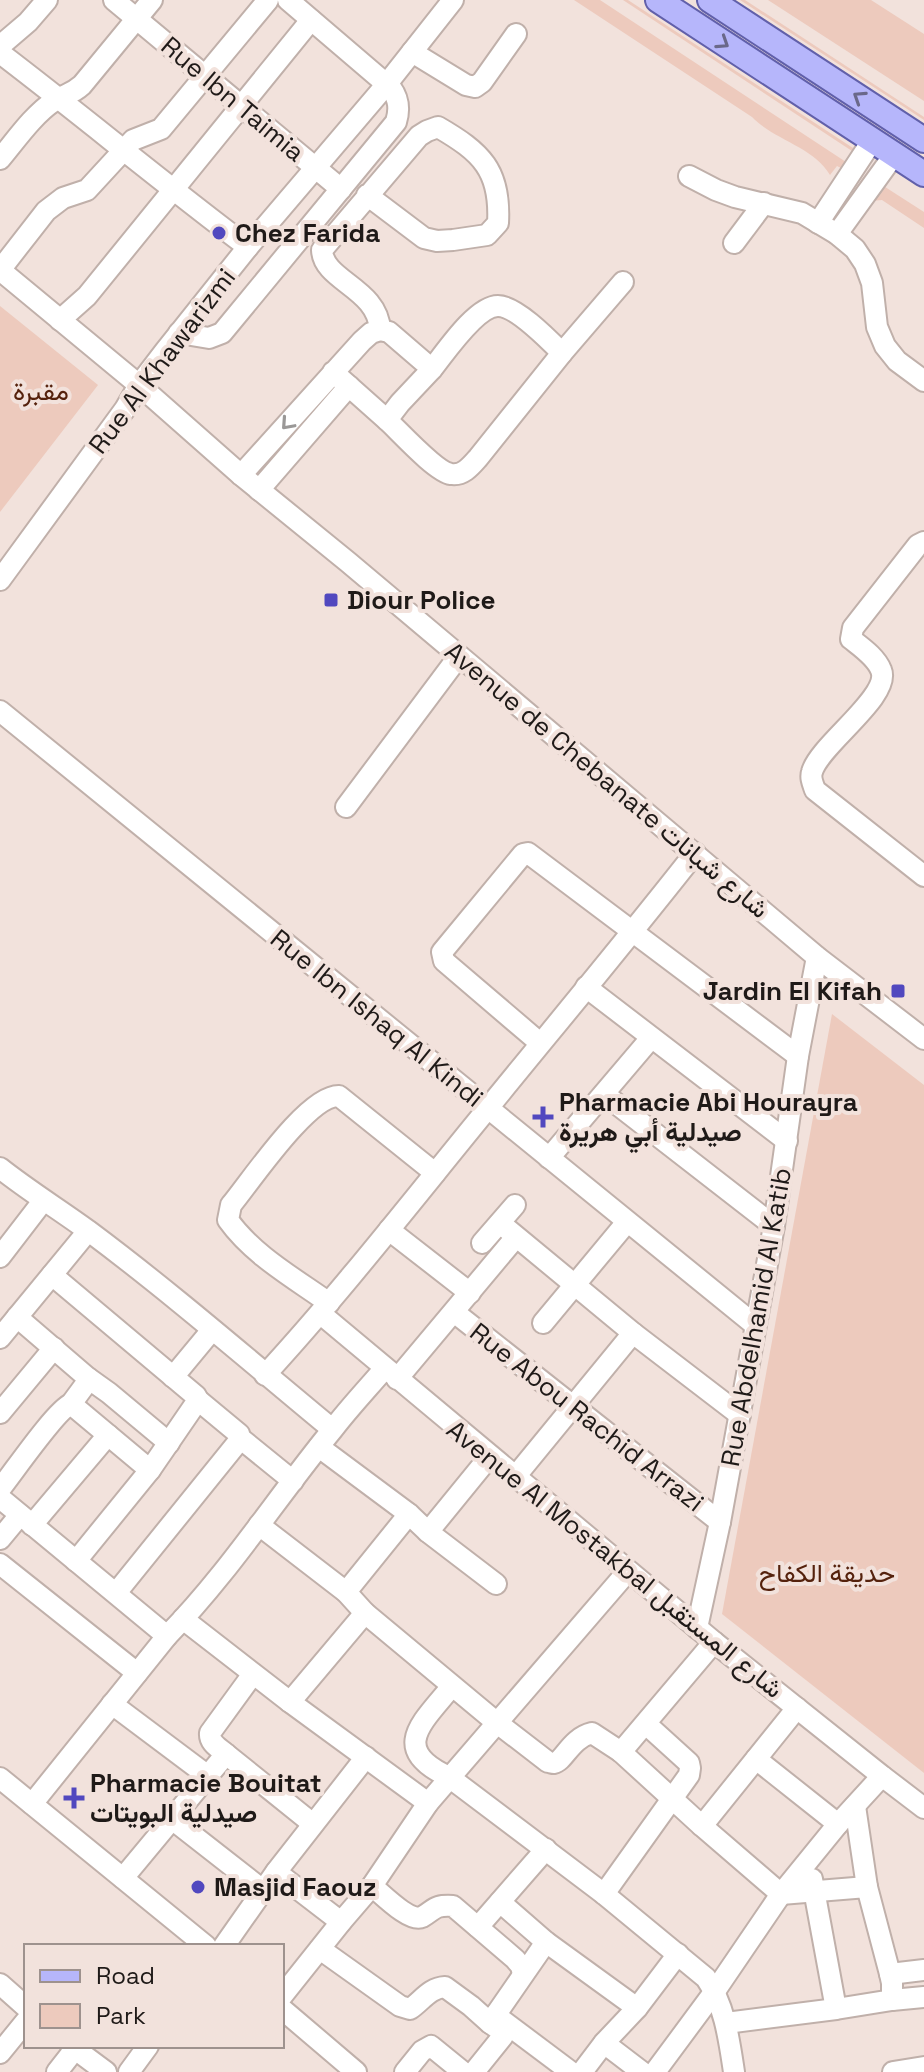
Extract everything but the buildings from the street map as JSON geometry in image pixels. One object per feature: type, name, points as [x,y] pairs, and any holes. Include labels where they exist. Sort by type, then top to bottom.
[{"type":"main road","points":[[658,0],[924,174]]},
{"type":"main road","points":[[710,0],[924,140]]},
{"type":"street","points":[[0,46],[28,22],[47,0]]},
{"type":"street","name":"Rue Ibn Taimia","points":[[114,0],[341,189]]},
{"type":"street","points":[[0,159],[52,102],[82,85],[152,0]]},
{"type":"street","points":[[0,270],[46,211],[63,198],[87,190],[123,150],[140,136],[161,129],[268,0]]},
{"type":"street","points":[[179,333],[209,338],[222,333],[396,122],[399,107],[391,88],[288,0]]},
{"type":"street","name":"Rue Al Khawarizmi","points":[[0,580],[179,333],[453,0]]},
{"type":"street","points":[[60,320],[87,296],[311,20]]},
{"type":"street","points":[[412,52],[470,87],[475,87],[482,82],[516,34]]},
{"type":"street","points":[[0,53],[248,247]]},
{"type":"street","points":[[367,195],[424,238],[437,241],[487,235],[498,223],[497,194],[490,168],[438,127],[419,136],[367,195],[322,250],[322,256],[331,269],[375,308],[380,330]]},
{"type":"street","points":[[818,223],[872,141]]},
{"type":"street","points":[[837,234],[894,155]]},
{"type":"street","points":[[689,176],[725,193],[802,213],[855,249],[872,283],[877,327],[885,346],[897,361],[924,381]]},
{"type":"street","points":[[734,243],[764,203]]},
{"type":"street","points":[[263,229],[289,252]]},
{"type":"street","name":"Avenue de Chebanate شارع شبانات","points":[[0,270],[817,957],[924,1039]]},
{"type":"street","points":[[333,372],[440,470],[459,474],[468,470],[623,282]]},
{"type":"street","points":[[387,420],[474,319],[489,308],[508,308],[562,353]]},
{"type":"street","points":[[241,475],[371,333],[380,330],[389,332],[432,369]]},
{"type":"street","points":[[259,490],[349,386]]},
{"type":"street","points":[[924,542],[918,545],[853,628],[851,639],[881,669],[881,688],[812,769],[811,780],[815,790],[924,876]]},
{"type":"street","points":[[346,807],[459,656]]},
{"type":"street","name":"Rue Ibn Ishaq Al Kindi","points":[[0,711],[755,1325]]},
{"type":"street","points":[[540,1043],[442,957],[442,952],[523,854],[528,853],[798,1056]]},
{"type":"street","points":[[265,1375],[325,1309],[695,853]]},
{"type":"street","name":"Rue Abdelhamid Al Katib","points":[[697,1628],[720,1522],[774,1226],[798,1056],[817,957]]},
{"type":"street","points":[[586,987],[787,1141]]},
{"type":"street","points":[[549,1158],[651,1038]]},
{"type":"street","points":[[604,1094],[774,1226]]},
{"type":"street","name":"Avenue Al Mostakbal شارع المستقبل","points":[[435,1173],[339,1096],[332,1096],[304,1114],[231,1205],[228,1220],[238,1234],[325,1309],[391,1373],[714,1642],[924,1808]]},
{"type":"street","points":[[1,1170],[88,1231],[332,1429]]},
{"type":"street","points":[[0,1257],[43,1201]]},
{"type":"street","points":[[32,1804],[259,1525],[332,1429],[470,1293],[508,1230],[515,1205]]},
{"type":"street","points":[[543,1323],[627,1222]]},
{"type":"street","points":[[389,1230],[470,1293]]},
{"type":"street","points":[[482,1243],[508,1230]]},
{"type":"street","points":[[508,1230],[633,1333],[740,1415]]},
{"type":"street","points":[[0,1338],[88,1231]]},
{"type":"street","points":[[52,1275],[293,1481]]},
{"type":"street","name":"Rue Abou Rachid Arrazi","points":[[454,1312],[720,1522]]},
{"type":"street","points":[[17,1317],[169,1443]]},
{"type":"street","points":[[173,1377],[212,1330]]},
{"type":"street","points":[[515,1477],[633,1333]]},
{"type":"street","points":[[0,1413],[54,1348]]},
{"type":"street","points":[[0,1489],[59,1413],[71,1404],[88,1378]]},
{"type":"street","points":[[76,1561],[150,1470],[198,1400]]},
{"type":"street","points":[[71,1404],[150,1470]]},
{"type":"street","points":[[0,1539],[26,1520],[108,1435]]},
{"type":"street","points":[[116,1593],[240,1438]]},
{"type":"street","points":[[319,1447],[496,1584]]},
{"type":"street","points":[[428,1532],[490,1456]]},
{"type":"street","points":[[0,1498],[167,1636]]},
{"type":"street","points":[[346,1592],[409,1514]]},
{"type":"street","points":[[259,1525],[346,1592],[365,1613],[496,1722],[552,1763],[557,1762],[576,1740],[592,1733],[621,1752],[781,1894],[867,1887]]},
{"type":"street","points":[[0,1564],[137,1673]]},
{"type":"street","points":[[284,1994],[372,1886],[449,1777],[628,1571]]},
{"type":"street","points":[[290,1702],[365,1613]]},
{"type":"street","points":[[183,1619],[428,1803]]},
{"type":"street","points":[[621,1752],[714,1642]]},
{"type":"street","points":[[253,1674],[210,1733],[210,1738],[313,1824]]},
{"type":"street","points":[[452,1686],[420,1725],[415,1741],[421,1760],[546,1849],[706,1978],[715,1991],[726,2023],[734,2072]]},
{"type":"street","points":[[112,1704],[208,1776]]},
{"type":"street","points":[[702,1826],[797,1708]]},
{"type":"street","points":[[604,1894],[689,1775],[690,1768],[685,1759],[646,1724]]},
{"type":"street","points":[[123,1878],[226,1754]]},
{"type":"street","points":[[225,1944],[276,1872],[366,1757]]},
{"type":"street","points":[[756,1759],[838,1824]]},
{"type":"street","points":[[655,2072],[781,1894],[882,1776]]},
{"type":"street","points":[[0,1778],[204,1944]]},
{"type":"street","points":[[855,1806],[867,1887],[890,1974],[892,2000]]},
{"type":"street","points":[[172,1819],[264,1891]]},
{"type":"street","points":[[478,1927],[546,1849]]},
{"type":"street","points":[[808,1863],[836,2009]]},
{"type":"street","points":[[276,1872],[341,1922]]},
{"type":"street","points":[[372,1886],[413,1917],[420,1918],[436,1907],[453,1906],[515,1959],[523,1974]]},
{"type":"street","points":[[500,1902],[546,1942],[637,2008]]},
{"type":"street","points":[[493,2019],[546,1942]]},
{"type":"street","points":[[320,1949],[400,2006],[410,2009],[431,1990],[445,1987],[571,2072]]},
{"type":"street","points":[[582,2072],[678,1954]]},
{"type":"street","points":[[890,1974],[924,1970]]},
{"type":"street","points":[[0,1984],[24,2005]]},
{"type":"street","points":[[726,2023],[924,1997]]},
{"type":"street","points":[[284,2011],[348,2070]]},
{"type":"street","points":[[474,2072],[503,2036],[493,2019]]},
{"type":"street","points":[[0,2053],[24,2023]]},
{"type":"street","points":[[604,2043],[642,2072]]},
{"type":"street","points":[[405,2072],[422,2051],[431,2046],[463,2072]]},
{"type":"street","points":[[57,2072],[72,2048]]},
{"type":"street","points":[[74,2048],[106,2072]]},
{"type":"street","points":[[129,2072],[147,2048]]},
{"type":"street","points":[[893,2072],[924,2067]]},
{"type":"green space","points":[[574,0],[600,0],[846,162],[843,169],[837,166],[830,175],[804,150],[771,132]]},
{"type":"green space","points":[[623,0],[628,0],[853,148],[852,151]]},
{"type":"green space","points":[[740,0],[745,0],[924,117],[924,120]]},
{"type":"green space","points":[[768,0],[871,0],[924,34],[924,101]]},
{"type":"green space","points":[[882,185],[924,212],[924,228],[882,200],[871,201]]},
{"type":"green space","name":"مقبرة","points":[[0,306],[98,385],[0,512]]},
{"type":"green space","name":"حديقة الكفاح","points":[[832,1014],[924,1085],[924,1773],[722,1614]]},
{"type":"place","name":"Chez Farida","points":[[219,233]]},
{"type":"place","name":"Diour Police","points":[[331,600]]},
{"type":"place","name":"Jardin El Kifah","points":[[898,991]]},
{"type":"place","name":"Pharmacie Abi Hourayra صيدلية أبي هريرة","points":[[543,1117]]},
{"type":"place","name":"Pharmacie Bouitat صيدلية البويتات","points":[[74,1798]]},
{"type":"place","name":"Masjid Faouz","points":[[198,1887]]}]
